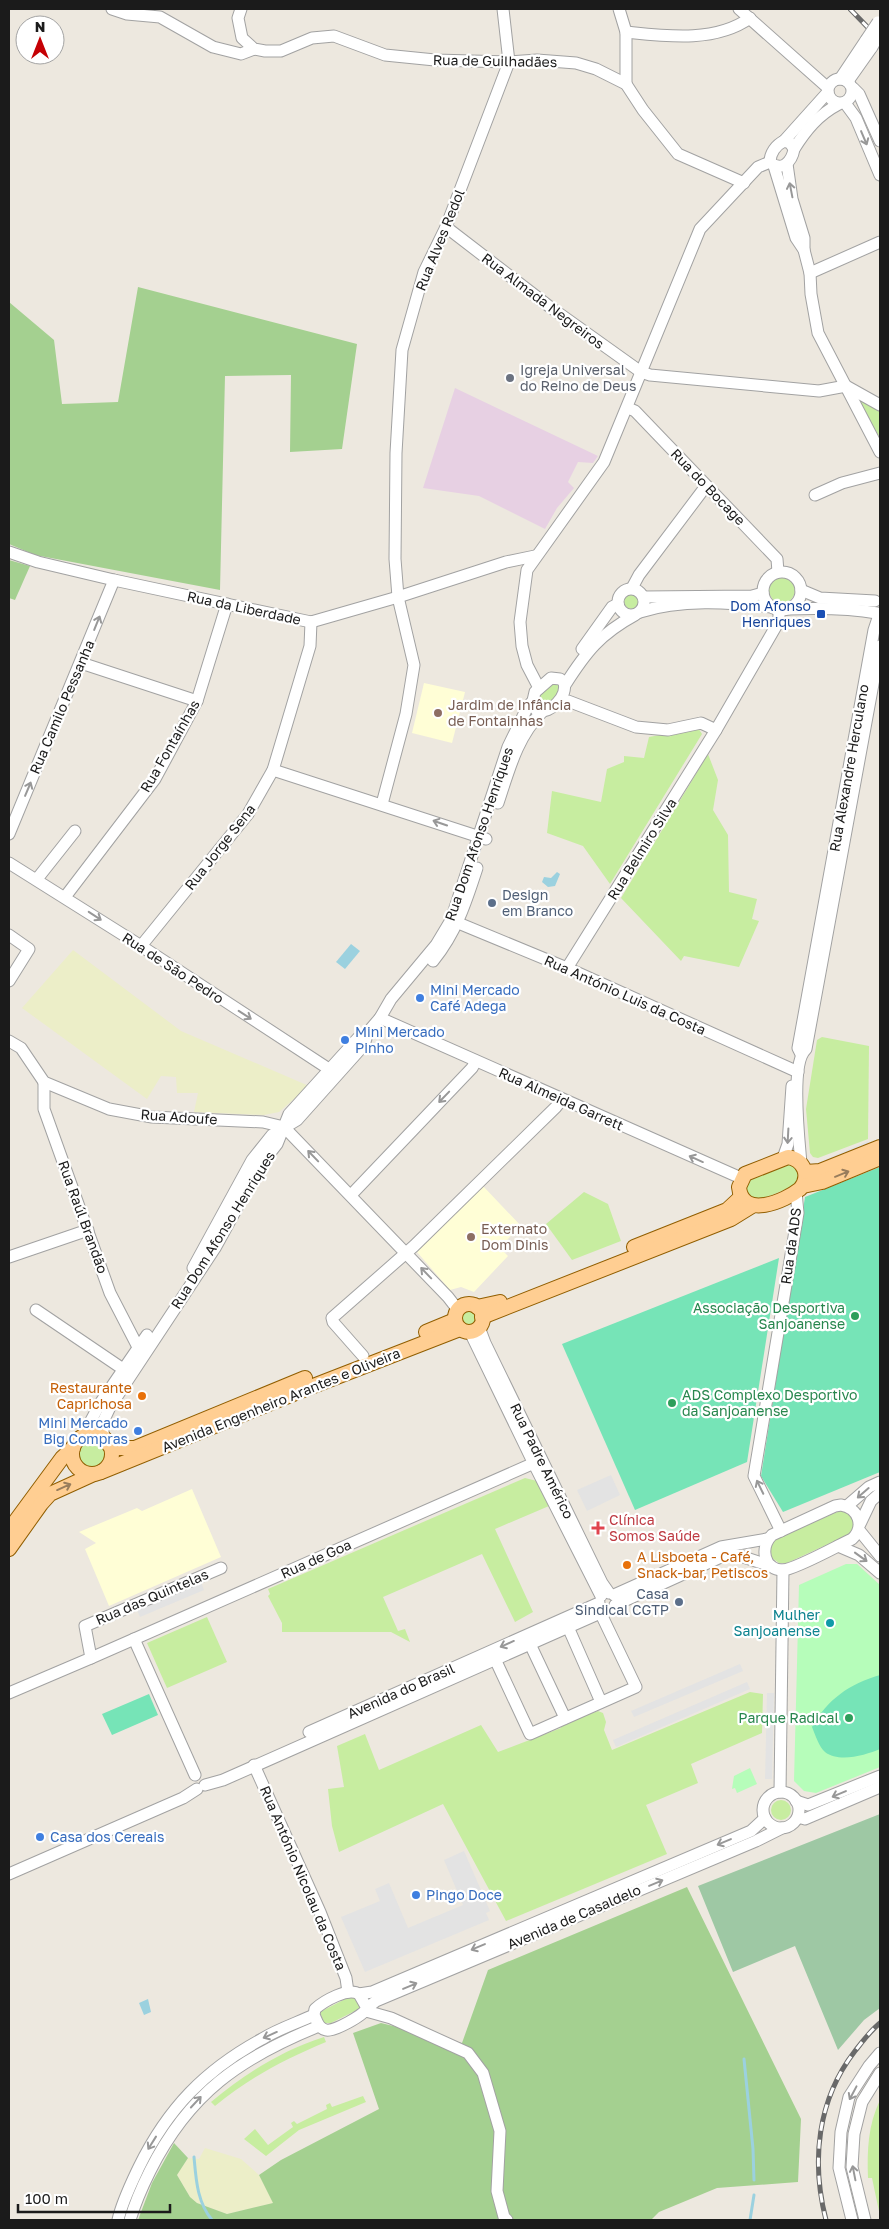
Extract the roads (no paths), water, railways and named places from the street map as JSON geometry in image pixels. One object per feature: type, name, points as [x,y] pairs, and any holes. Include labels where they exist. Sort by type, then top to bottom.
[{"type":"main road","points":[[752,1206],[741,1197],[739,1187],[741,1178],[748,1172],[783,1158],[793,1158],[803,1167],[820,1171],[880,1147]]},
{"type":"main road","name":"Avenida Engenheiro Arantes e Oliveira","points":[[98,1473],[469,1320],[730,1219],[752,1206],[762,1206],[880,1158]]},
{"type":"main road","points":[[800,1189],[803,1167]]},
{"type":"main road","name":"Avenida Engenheiro Arantes e Oliveira","points":[[107,1442],[118,1448],[134,1448],[363,1356],[469,1320],[493,1305],[726,1210],[741,1197]]},
{"type":"main road","points":[[82,1436],[94,1434],[107,1442]]},
{"type":"main road","name":"Rua Dom Afonso Henriques","points":[[9,1530],[62,1458],[82,1436]]},
{"type":"main road","name":"Rua Dom Afonso Henriques","points":[[98,1473],[106,1468],[112,1457],[107,1442]]},
{"type":"main road","points":[[72,1448],[76,1467],[81,1471],[98,1473]]},
{"type":"main road","points":[[9,1547],[50,1494],[98,1473]]},
{"type":"street","name":"Rua de Guilhadães","points":[[112,9],[128,14],[160,18],[213,47],[241,54],[254,49],[281,51],[312,38],[334,36],[385,56],[435,60],[510,62],[536,60],[576,63],[596,69],[626,84]]},
{"type":"street","points":[[242,9],[238,18],[242,38],[254,49]]},
{"type":"street","name":"Rua Alves Redol","points":[[382,804],[406,714],[414,665],[398,597],[395,559],[396,453],[402,350],[424,272],[446,227],[510,62],[503,9]]},
{"type":"street","points":[[619,9],[626,32],[626,84],[643,110],[678,154],[744,183]]},
{"type":"street","points":[[739,9],[828,90],[832,100],[842,103],[856,118],[880,174]]},
{"type":"street","points":[[626,32],[667,36],[693,35],[727,29],[750,18]]},
{"type":"street","points":[[540,688],[527,665],[522,646],[520,622],[527,570],[535,556],[604,462],[628,408],[697,235],[758,167],[772,164],[780,167],[787,164],[805,131],[825,111],[852,96],[847,83],[869,43],[879,20]]},
{"type":"street","points":[[869,43],[880,34]]},
{"type":"street","points":[[804,250],[796,238],[772,164],[772,152],[784,141],[828,90],[832,82],[847,83],[859,94],[880,142]]},
{"type":"street","points":[[784,141],[790,143],[794,149]]},
{"type":"street","points":[[787,164],[792,199],[804,238],[804,250],[810,273],[811,294],[818,333],[880,452]]},
{"type":"street","name":"Rua Almada Negreiros","points":[[446,227],[603,346],[641,372]]},
{"type":"street","points":[[810,273],[880,242]]},
{"type":"street","points":[[641,372],[650,375],[819,391],[846,386],[880,405]]},
{"type":"street","name":"Rua do Bocage","points":[[628,408],[635,411],[777,559],[778,572]]},
{"type":"street","points":[[815,495],[842,483],[880,473]]},
{"type":"street","points":[[618,604],[624,613],[638,613],[644,608],[644,597],[638,590],[632,588],[639,575],[706,486]]},
{"type":"street","name":"Rua da Liberdade","points":[[9,552],[38,562],[114,580],[311,622],[398,597],[506,562],[535,556]]},
{"type":"street","points":[[506,562],[527,570]]},
{"type":"street","points":[[778,572],[794,576],[801,590],[800,599],[780,609],[765,601],[763,593],[765,582],[778,572]]},
{"type":"street","name":"Rua Camilo Pessanha","points":[[9,834],[114,580]]},
{"type":"street","name":"Rua Dom Afonso Henriques","points":[[107,1442],[102,1424],[104,1417],[140,1352],[188,1276],[252,1160],[272,1135],[284,1126],[289,1114],[333,1072],[358,1038],[368,1032],[383,1014],[397,1004],[445,947],[516,749],[534,720],[542,712],[558,702],[563,694],[562,682],[612,607],[618,604],[621,593],[632,588]]},
{"type":"street","points":[[801,590],[820,598],[878,608]]},
{"type":"street","points":[[644,597],[752,596],[763,593]]},
{"type":"street","name":"Rua Fontaínhas","points":[[65,897],[155,778],[197,702],[227,604]]},
{"type":"street","name":"Rua Dom Afonso Henriques","points":[[562,682],[604,634],[638,613],[654,608],[689,604],[780,609],[860,610],[878,608]]},
{"type":"street","name":"Rua Alexandre Herculano","points":[[803,1167],[797,1110],[797,1077],[801,1054],[806,1050],[878,608]]},
{"type":"street","name":"Rua Belmiro Silva","points":[[567,968],[716,730],[779,621],[780,609]]},
{"type":"street","name":"Rua Jorge Sena","points":[[141,946],[248,814],[273,770],[310,646],[311,622]]},
{"type":"street","name":"Rua Alexandre Herculano","points":[[836,864],[880,646]]},
{"type":"street","points":[[81,663],[197,702]]},
{"type":"street","name":"Rua Dom Afonso Henriques","points":[[483,838],[508,747],[527,708],[540,688],[551,678],[562,682]]},
{"type":"street","points":[[532,702],[534,709],[542,712]]},
{"type":"street","points":[[568,702],[636,727],[668,730],[701,723],[716,730]]},
{"type":"street","points":[[273,770],[483,838]]},
{"type":"street","points":[[37,879],[75,831]]},
{"type":"street","name":"Rua de São Pedro","points":[[9,863],[141,946],[333,1072]]},
{"type":"street","name":"Rua António Luis da Costa","points":[[455,922],[567,968],[797,1077]]},
{"type":"street","points":[[9,935],[29,949],[9,981]]},
{"type":"street","name":"Rua Almeida Garrett","points":[[383,1014],[476,1061],[741,1178]]},
{"type":"street","points":[[9,1041],[22,1048],[44,1082]]},
{"type":"street","points":[[351,1195],[472,1068],[476,1061]]},
{"type":"street","name":"Rua Alexandre Herculano","points":[[783,1158],[788,1144],[792,1086],[797,1077]]},
{"type":"street","name":"Rua Adoufe","points":[[44,1082],[109,1109],[152,1117],[263,1122],[284,1126]]},
{"type":"street","name":"Rua Raúl Brandão","points":[[44,1082],[44,1109],[110,1294],[140,1352]]},
{"type":"street","points":[[363,1356],[333,1322],[332,1318],[406,1253],[562,1099]]},
{"type":"street","name":"Rua Padre Américo","points":[[284,1126],[469,1320],[607,1602]]},
{"type":"street","name":"Rua da ADS","points":[[781,1531],[754,1476],[798,1213],[800,1189]]},
{"type":"street","points":[[9,1257],[88,1230]]},
{"type":"street","points":[[36,1310],[123,1369]]},
{"type":"street","name":"Rua Dom Afonso Henriques","points":[[82,1436],[101,1402],[123,1369],[140,1352]]},
{"type":"street","name":"Rua de Goa","points":[[91,1658],[537,1462]]},
{"type":"street","name":"Avenida do Brasil","points":[[9,1866],[607,1602],[720,1548],[768,1540],[781,1531],[835,1506],[847,1506],[869,1487],[880,1482]]},
{"type":"street","points":[[777,1568],[852,1540],[871,1501],[880,1493]]},
{"type":"street","points":[[847,1506],[856,1513],[859,1527],[880,1556]]},
{"type":"street","points":[[768,1540],[765,1545],[765,1557],[777,1568],[780,1792]]},
{"type":"street","points":[[838,1546],[859,1555],[880,1573]]},
{"type":"street","name":"Avenida do Brasil","points":[[9,1874],[183,1798],[198,1782],[223,1780],[568,1627],[607,1602],[724,1556],[737,1554],[777,1568]]},
{"type":"street","name":"Rua das Quintelas","points":[[91,1658],[85,1626],[221,1568]]},
{"type":"street","points":[[496,1659],[530,1734],[636,1687],[607,1602]]},
{"type":"street","points":[[568,1627],[602,1702]]},
{"type":"street","points":[[134,1639],[198,1782]]},
{"type":"street","points":[[530,1644],[565,1718]]},
{"type":"street","points":[[9,1693],[91,1658]]},
{"type":"street","name":"Rua António Nicolau da Costa","points":[[254,1765],[354,1993]]},
{"type":"street","points":[[782,1828],[772,1825],[765,1818],[764,1807],[769,1797],[780,1792],[789,1794],[796,1801],[808,1805],[880,1776]]},
{"type":"street","name":"Avenida de Casaldelo","points":[[765,1818],[751,1830],[381,1988],[354,1993],[320,2005],[315,2009],[316,2020],[326,2030],[332,2029],[366,2010],[376,2001],[756,1841],[791,1825],[798,1817],[805,1819],[880,1787]]},
{"type":"street","points":[[796,1801],[799,1812],[798,1817]]},
{"type":"street","points":[[354,1993],[366,2010],[391,2018],[468,2052],[483,2073],[500,2131],[497,2191],[504,2217],[508,2220]]},
{"type":"street","name":"Avenida de Casaldelo","points":[[118,2220],[130,2185],[145,2154],[160,2130],[194,2086],[212,2071],[263,2038],[316,2020]]},
{"type":"street","name":"Avenida de Casaldelo","points":[[130,2220],[141,2190],[169,2135],[184,2114],[219,2080],[316,2020]]},
{"type":"street","points":[[852,2220],[839,2168],[841,2132],[850,2096],[869,2066],[880,2053]]},
{"type":"street","points":[[865,2220],[852,2167],[854,2134],[862,2102],[880,2073]]},
{"type":"water","points":[[557,872],[560,874],[555,886],[548,887],[542,882],[544,877],[551,878]]},
{"type":"water","points":[[351,944],[360,951],[345,969],[336,962]]},
{"type":"water","points":[[148,1999],[151,2012],[144,2015],[139,2003]]},
{"type":"waterway","points":[[744,2059],[753,2149],[754,2180]]},
{"type":"waterway","points":[[194,2157],[200,2198],[212,2220]]},
{"type":"waterway","points":[[750,2220],[754,2195]]},
{"type":"railway","points":[[850,9],[880,40]]},
{"type":"railway","points":[[826,2220],[819,2176],[821,2132],[825,2111],[832,2090],[842,2070],[855,2051],[880,2023]]},
{"type":"place","name":"Igreja Universal do Reino de Deus","points":[[510,378]]},
{"type":"place","name":"Dom Afonso Henriques","points":[[821,614]]},
{"type":"place","name":"Jardim de Infância de Fontainhas","points":[[438,713]]},
{"type":"place","name":"Design em Branco","points":[[492,903]]},
{"type":"place","name":"Mini Mercado Café Adega","points":[[420,998]]},
{"type":"place","name":"Mini Mercado Pinho","points":[[345,1040]]},
{"type":"place","name":"Externato Dom Dinis","points":[[471,1237]]},
{"type":"place","name":"Associação Desportiva Sanjoanense","points":[[855,1316]]},
{"type":"place","name":"Restaurante Caprichosa","points":[[142,1396]]},
{"type":"place","name":"ADS Complexo Desportivo da Sanjoanense","points":[[672,1403]]},
{"type":"place","name":"Mini Mercado Big Compras","points":[[138,1431]]},
{"type":"place","name":"Clínica Somos Saúde","points":[[598,1528]]},
{"type":"place","name":"A Lisboeta - Café, Snack-bar, Petiscos","points":[[627,1565]]},
{"type":"place","name":"Casa Sindical CGTP","points":[[679,1602]]},
{"type":"place","name":"Mulher Sanjoanense","points":[[830,1623]]},
{"type":"place","name":"Parque Radical","points":[[849,1718]]},
{"type":"place","name":"Casa dos Cereais","points":[[40,1837]]},
{"type":"place","name":"Pingo Doce","points":[[416,1895]]}]
